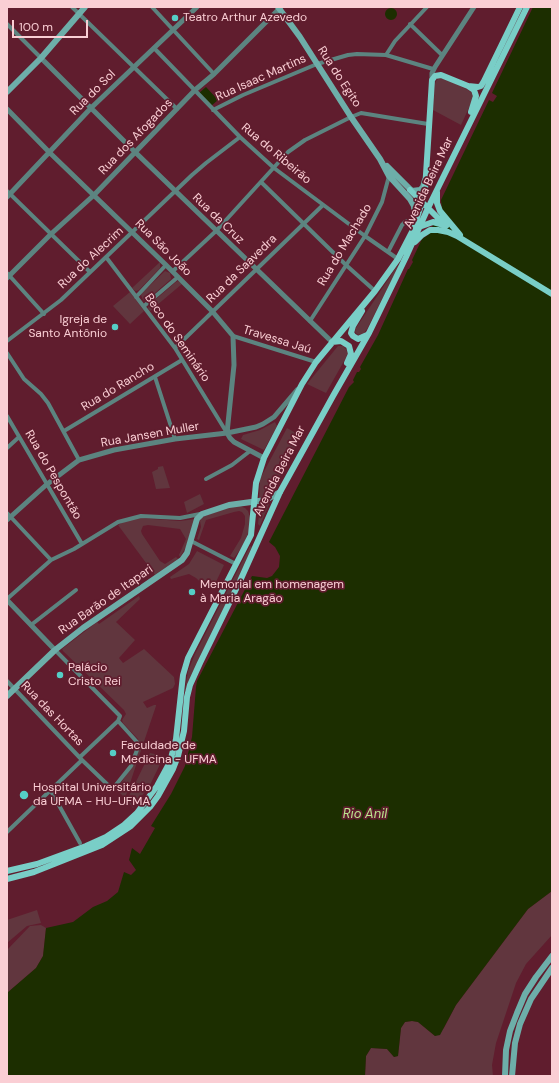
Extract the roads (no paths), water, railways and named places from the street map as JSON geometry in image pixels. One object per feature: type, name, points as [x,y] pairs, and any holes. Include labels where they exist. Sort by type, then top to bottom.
[{"type":"main road","points":[[7,92],[41,58],[85,7]]},
{"type":"main road","points":[[468,86],[480,86],[484,81],[520,7]]},
{"type":"main road","name":"Avenida Beira Mar","points":[[7,879],[34,872],[88,852],[112,840],[141,817],[158,796],[171,774],[178,756],[184,731],[187,697],[192,679],[240,581],[280,492],[329,402],[369,333],[428,208],[527,7]]},
{"type":"main road","name":"Rua do Egito","points":[[279,8],[300,37],[351,117],[380,159],[389,176],[407,194],[413,203],[415,211],[413,230]]},
{"type":"main road","points":[[432,80],[435,76],[441,75],[474,90],[476,96],[471,112],[471,120]]},
{"type":"main road","name":"Avenida Beira Mar","points":[[7,871],[37,864],[106,837],[124,825],[144,806],[165,772],[174,748],[179,724],[183,675],[188,658],[251,535],[256,483],[264,458],[302,384],[316,362],[375,291],[398,259],[413,230],[422,202],[426,176],[428,124],[432,80]]},
{"type":"main road","name":"Rua do Egito","points":[[380,159],[410,190]]},
{"type":"main road","points":[[410,190],[414,192],[420,190],[426,176]]},
{"type":"main road","points":[[438,188],[438,207],[443,216],[459,234]]},
{"type":"main road","points":[[410,190],[446,226]]},
{"type":"main road","points":[[413,230],[420,226],[437,222],[446,226],[552,291]]},
{"type":"main road","points":[[406,257],[417,240],[428,231],[440,230],[457,236],[552,294]]},
{"type":"main road","points":[[369,333],[363,338],[357,338],[353,335],[351,329],[375,291]]},
{"type":"main road","points":[[329,402],[333,389],[351,353],[350,347],[344,342],[332,342]]},
{"type":"main road","points":[[202,514],[229,505],[255,502],[270,498],[280,492]]},
{"type":"main road","name":"Rua Barão de Itapari","points":[[7,696],[56,650],[100,616],[182,560],[187,553],[197,519],[202,514]]},
{"type":"main road","points":[[7,882],[34,872]]},
{"type":"main road","points":[[505,1076],[506,1050],[510,1031],[517,1013],[525,994],[552,956]]},
{"type":"main road","points":[[512,1076],[515,1043],[520,1024],[531,999],[552,968]]},
{"type":"street","points":[[72,7],[177,109]]},
{"type":"street","points":[[152,7],[214,74]]},
{"type":"street","name":"Rua do Sol","points":[[8,194],[92,108],[197,7]]},
{"type":"street","points":[[386,55],[395,41],[427,7]]},
{"type":"street","points":[[432,80],[433,70],[474,7]]},
{"type":"street","name":"Rua dos Afogados","points":[[8,276],[94,195],[195,90],[214,74],[279,8]]},
{"type":"street","points":[[7,24],[41,58]]},
{"type":"street","points":[[410,24],[442,55]]},
{"type":"street","name":"Rua do Ribeirão","points":[[154,48],[213,110],[274,168],[398,259]]},
{"type":"street","name":"Rua Isaac Martins","points":[[213,110],[243,95],[317,64],[336,58],[357,54],[386,55],[433,70]]},
{"type":"street","name":"Rua da Cruz","points":[[41,58],[135,152],[332,342]]},
{"type":"street","name":"Rua São João","points":[[7,109],[49,152],[173,271],[212,311],[232,336]]},
{"type":"street","points":[[173,271],[216,231],[288,152],[296,146],[351,117],[364,112],[428,124]]},
{"type":"street","name":"Rua do Alecrim","points":[[7,341],[61,300],[206,163],[240,137]]},
{"type":"street","name":"Rua do Machado","points":[[310,321],[365,236],[382,202],[389,176]]},
{"type":"street","points":[[261,182],[346,265],[375,291]]},
{"type":"street","points":[[8,194],[90,272]]},
{"type":"street","name":"Rua da Saavedra","points":[[174,348],[323,205]]},
{"type":"street","points":[[388,252],[402,225],[405,222],[415,219]]},
{"type":"street","name":"Beco do Seminário","points":[[106,257],[174,348],[227,433]]},
{"type":"street","points":[[136,297],[166,265]]},
{"type":"street","points":[[8,276],[44,314]]},
{"type":"street","points":[[144,306],[178,277]]},
{"type":"street","points":[[232,336],[234,365],[227,433],[231,440],[264,458]]},
{"type":"street","name":"Travessa Jaú","points":[[232,336],[316,362]]},
{"type":"street","points":[[7,353],[24,379],[42,394],[79,460]]},
{"type":"street","name":"Rua do Rancho","points":[[64,431],[182,360]]},
{"type":"street","points":[[155,377],[175,439]]},
{"type":"street","name":"Rua Jansen Muller","points":[[8,517],[79,460],[114,450],[175,439],[227,433],[256,427],[269,421],[279,412],[302,384]]},
{"type":"street","name":"Rua do Pespontão","points":[[7,416],[46,485],[82,544]]},
{"type":"street","points":[[7,448],[19,437]]},
{"type":"street","points":[[206,479],[232,465],[250,451]]},
{"type":"street","points":[[7,832],[51,791],[118,721],[120,715],[7,599],[51,560],[68,553],[118,522],[141,516],[180,518],[202,514]]},
{"type":"street","points":[[8,517],[51,560]]},
{"type":"street","points":[[191,541],[236,564]]},
{"type":"street","points":[[31,625],[76,590]]},
{"type":"street","name":"Rua das Hortas","points":[[7,681],[108,786],[112,788],[131,766],[137,750],[137,742],[118,721]]},
{"type":"street","points":[[51,791],[80,843]]},
{"type":"water","name":"Rio Anil","points":[[533,7],[552,7],[552,891],[528,909],[456,1005],[440,1035],[435,1036],[418,1022],[405,1022],[401,1028],[398,1056],[394,1057],[387,1049],[371,1048],[366,1056],[365,1076],[7,1076],[7,993],[36,968],[43,956],[46,928],[73,922],[93,907],[107,901],[118,892],[124,872],[131,875],[136,870],[129,860],[132,848],[140,854],[155,828],[151,826],[171,794],[185,766],[192,737],[197,681],[252,576],[267,578],[272,576],[279,567],[280,556],[275,547],[269,542],[349,387],[354,382],[353,380],[357,372],[361,369],[360,367],[378,335],[408,269],[413,262],[412,260],[422,239],[428,235],[442,208],[441,200],[489,100],[493,102],[497,96],[492,93]]},
{"type":"water","points":[[389,8],[393,8],[397,14],[393,20],[389,20],[385,16],[385,12]]},
{"type":"water","points":[[206,87],[218,100],[211,106],[199,93]]},
{"type":"place","name":"Teatro Arthur Azevedo","points":[[175,18]]},
{"type":"place","name":"Igreja de Santo Antônio","points":[[115,327]]},
{"type":"place","name":"Memorial em homenagem à Maria Aragão","points":[[192,592]]},
{"type":"place","name":"Palácio Cristo Rei","points":[[60,675]]},
{"type":"place","name":"Faculdade de Medicina - UFMA","points":[[113,753]]},
{"type":"place","name":"Hospital Universitário da UFMA - HU-UFMA","points":[[24,795]]}]
